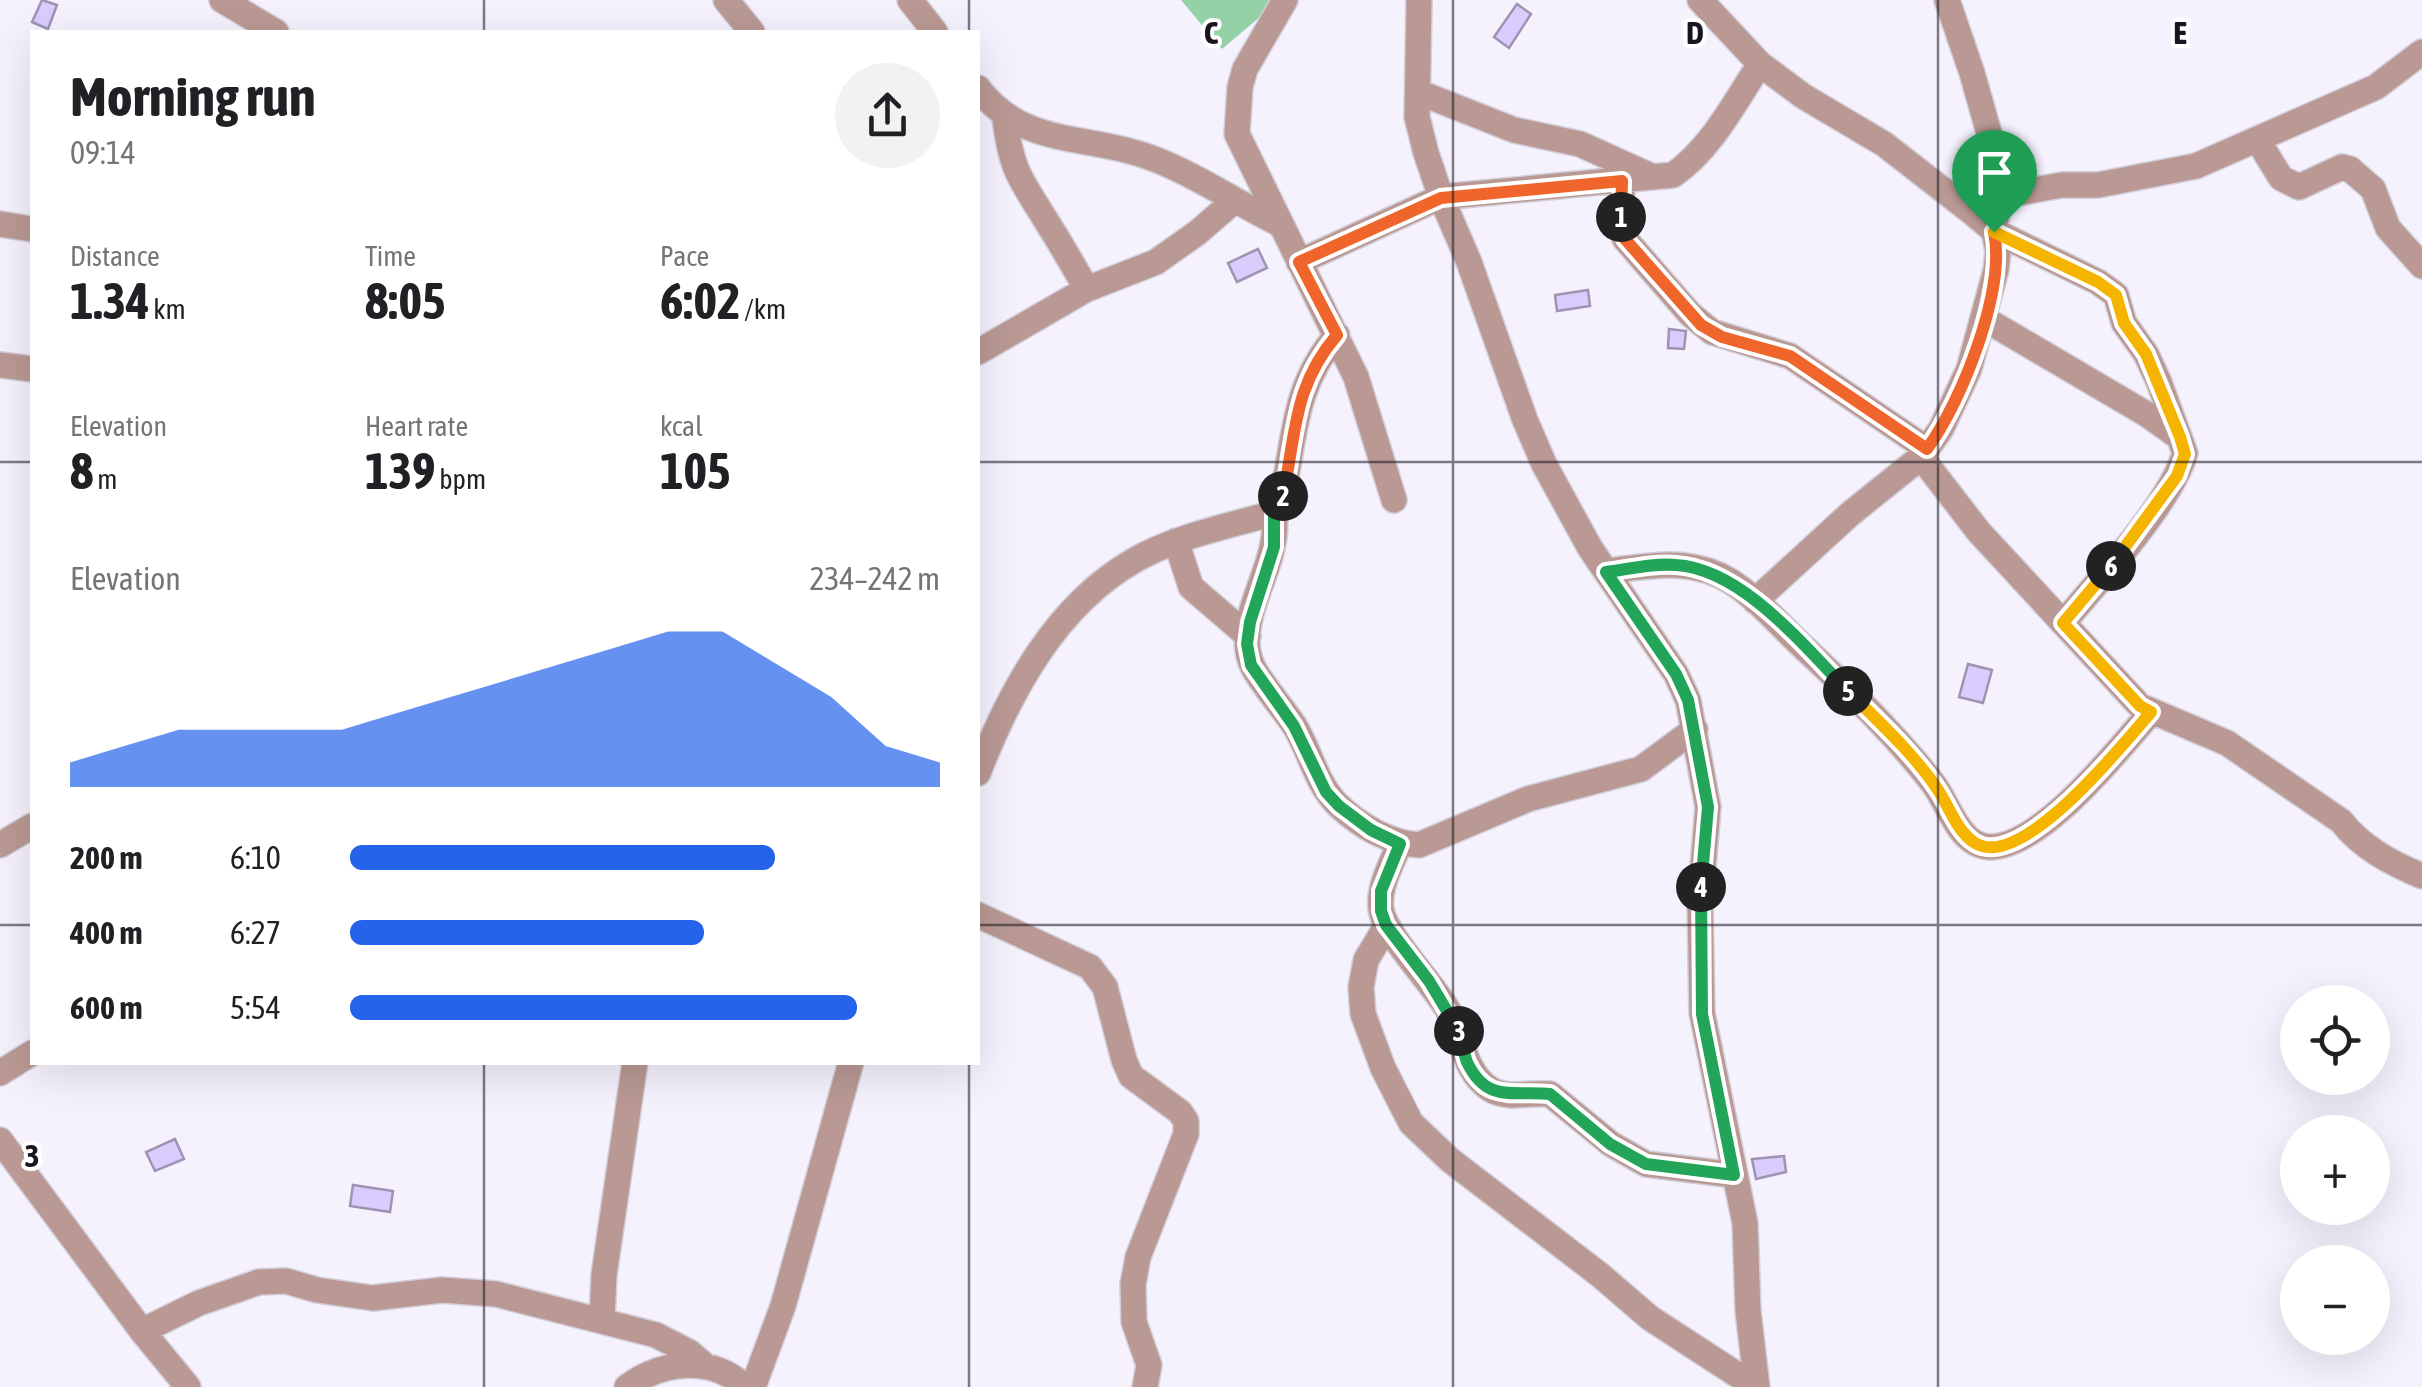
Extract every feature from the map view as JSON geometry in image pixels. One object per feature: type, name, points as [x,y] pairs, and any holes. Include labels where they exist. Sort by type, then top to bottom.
[{"type":"street","points":[[222,0],[273,30]]},
{"type":"street","points":[[726,0],[750,30]]},
{"type":"street","points":[[910,0],[932,30]]},
{"type":"street","points":[[1285,0],[1246,69],[1240,87],[1237,134],[1356,377],[1394,500]]},
{"type":"street","points":[[1700,0],[1760,64],[1802,96],[1884,144],[1994,232],[2098,282],[2116,295],[2124,323],[2146,354],[2185,454],[2177,476],[2113,564],[2063,623]]},
{"type":"street","points":[[1755,601],[1924,453],[1957,399],[1969,370],[1996,270],[1994,232],[2000,196],[1983,108],[1948,0]]},
{"type":"street","points":[[1418,1],[1417,117],[1441,198],[1469,262],[1502,358],[1544,464],[1606,572],[1676,674],[1688,700],[1708,807],[1700,902],[1702,1014],[1745,1223],[1748,1311],[1757,1387]]},
{"type":"street","points":[[2000,196],[2161,175],[2196,166],[2376,86],[2422,52]]},
{"type":"street","points":[[1299,262],[1441,198],[1673,175],[1689,164],[1760,64]]},
{"type":"street","points":[[980,90],[1005,118],[1035,131],[1150,156],[1278,223]]},
{"type":"street","points":[[1418,92],[1514,130],[1580,144],[1654,177]]},
{"type":"street","points":[[1005,118],[1008,148],[1021,184],[1086,289]]},
{"type":"street","points":[[2257,139],[2281,178],[2299,188],[2342,167],[2362,178],[2373,189],[2388,228],[2422,266]]},
{"type":"street","points":[[1622,181],[1621,228],[1625,239],[1701,325],[1722,337],[1790,356],[1924,453],[1979,532],[2140,706],[2226,743],[2340,821],[2386,860],[2422,876]]},
{"type":"street","points":[[980,351],[1086,289],[1156,262],[1234,202]]},
{"type":"street","points":[[0,224],[30,229]]},
{"type":"street","points":[[1983,318],[2180,437]]},
{"type":"street","points":[[1337,335],[1318,357],[1299,399],[1284,491],[1274,513],[1274,547],[1248,636],[1251,665],[1294,726],[1326,792],[1371,830],[1400,844],[1419,845],[1528,798],[1641,769],[1695,730]]},
{"type":"street","points":[[0,364],[30,369]]},
{"type":"street","points":[[980,769],[1032,663],[1075,606],[1134,560],[1176,541],[1274,513]]},
{"type":"street","points":[[1176,541],[1191,587],[1248,636]]},
{"type":"street","points":[[1606,572],[1672,564],[1726,578],[1755,601],[1914,760],[1936,786],[1964,834],[1979,846],[1996,847],[2021,837],[2060,810],[2100,772],[2151,712]]},
{"type":"street","points":[[0,845],[30,827]]},
{"type":"street","points":[[1400,844],[1381,891],[1381,911],[1386,925],[1449,1012],[1461,1036],[1465,1057],[1480,1082],[1495,1092],[1516,1096],[1550,1094],[1610,1144],[1646,1164],[1734,1175]]},
{"type":"street","points":[[980,916],[1090,966],[1105,987],[1131,1076],[1180,1112],[1186,1121],[1186,1134],[1138,1258],[1133,1284],[1134,1322],[1149,1364],[1145,1387]]},
{"type":"street","points":[[1386,925],[1366,960],[1361,987],[1363,1014],[1382,1068],[1411,1122],[1450,1160],[1600,1274],[1650,1318],[1757,1387]]},
{"type":"street","points":[[0,1073],[30,1054]]},
{"type":"street","points":[[602,1321],[604,1275],[635,1065]]},
{"type":"street","points":[[753,1387],[782,1306],[850,1065]]},
{"type":"street","points":[[0,1140],[177,1383]]},
{"type":"street","points":[[142,1331],[199,1303],[259,1282],[286,1282],[373,1298],[442,1290],[496,1294],[656,1334],[745,1387]]},
{"type":"street","points":[[627,1387],[651,1372],[703,1364]]},
{"type":"green space","points":[[1181,0],[1280,0],[1222,49]]},
{"type":"building","points":[[42,0],[57,5],[48,29],[32,22]]},
{"type":"building","points":[[1517,4],[1531,14],[1509,48],[1494,37]]},
{"type":"building","points":[[1258,249],[1267,268],[1237,282],[1228,263]]},
{"type":"building","points":[[1588,290],[1590,306],[1557,311],[1555,295]]},
{"type":"building","points":[[1669,329],[1686,331],[1684,349],[1668,348]]},
{"type":"building","points":[[1968,664],[1992,670],[1983,703],[1959,697]]},
{"type":"building","points":[[175,1139],[184,1159],[155,1171],[146,1152]]},
{"type":"building","points":[[1784,1156],[1786,1172],[1756,1179],[1752,1159]]},
{"type":"building","points":[[353,1185],[393,1191],[390,1212],[350,1206]]},
{"type":"route","points":[[1622,181],[1621,228],[1625,239],[1701,325],[1722,337],[1790,356],[1927,449],[1941,430],[1969,370],[1996,270],[1994,232],[2098,282],[2116,295],[2124,323],[2146,354],[2180,437],[2185,454],[2177,476],[2113,564],[2063,623],[2140,706],[2151,712],[2100,772],[2060,810],[2021,837],[1996,847],[1979,846],[1964,834],[1936,786],[1914,760],[1740,587],[1698,568],[1672,564],[1606,572],[1676,674],[1688,700],[1695,730],[1708,807],[1700,902],[1702,1014],[1734,1175],[1646,1164],[1610,1144],[1550,1094],[1516,1096],[1495,1092],[1480,1082],[1465,1057],[1461,1036],[1449,1012],[1386,925],[1381,911],[1381,891],[1400,844],[1371,830],[1326,792],[1294,726],[1251,665],[1247,644],[1250,622],[1274,547],[1274,513],[1281,503],[1299,399],[1318,357],[1337,335],[1299,262],[1441,198],[1622,181]]}]
